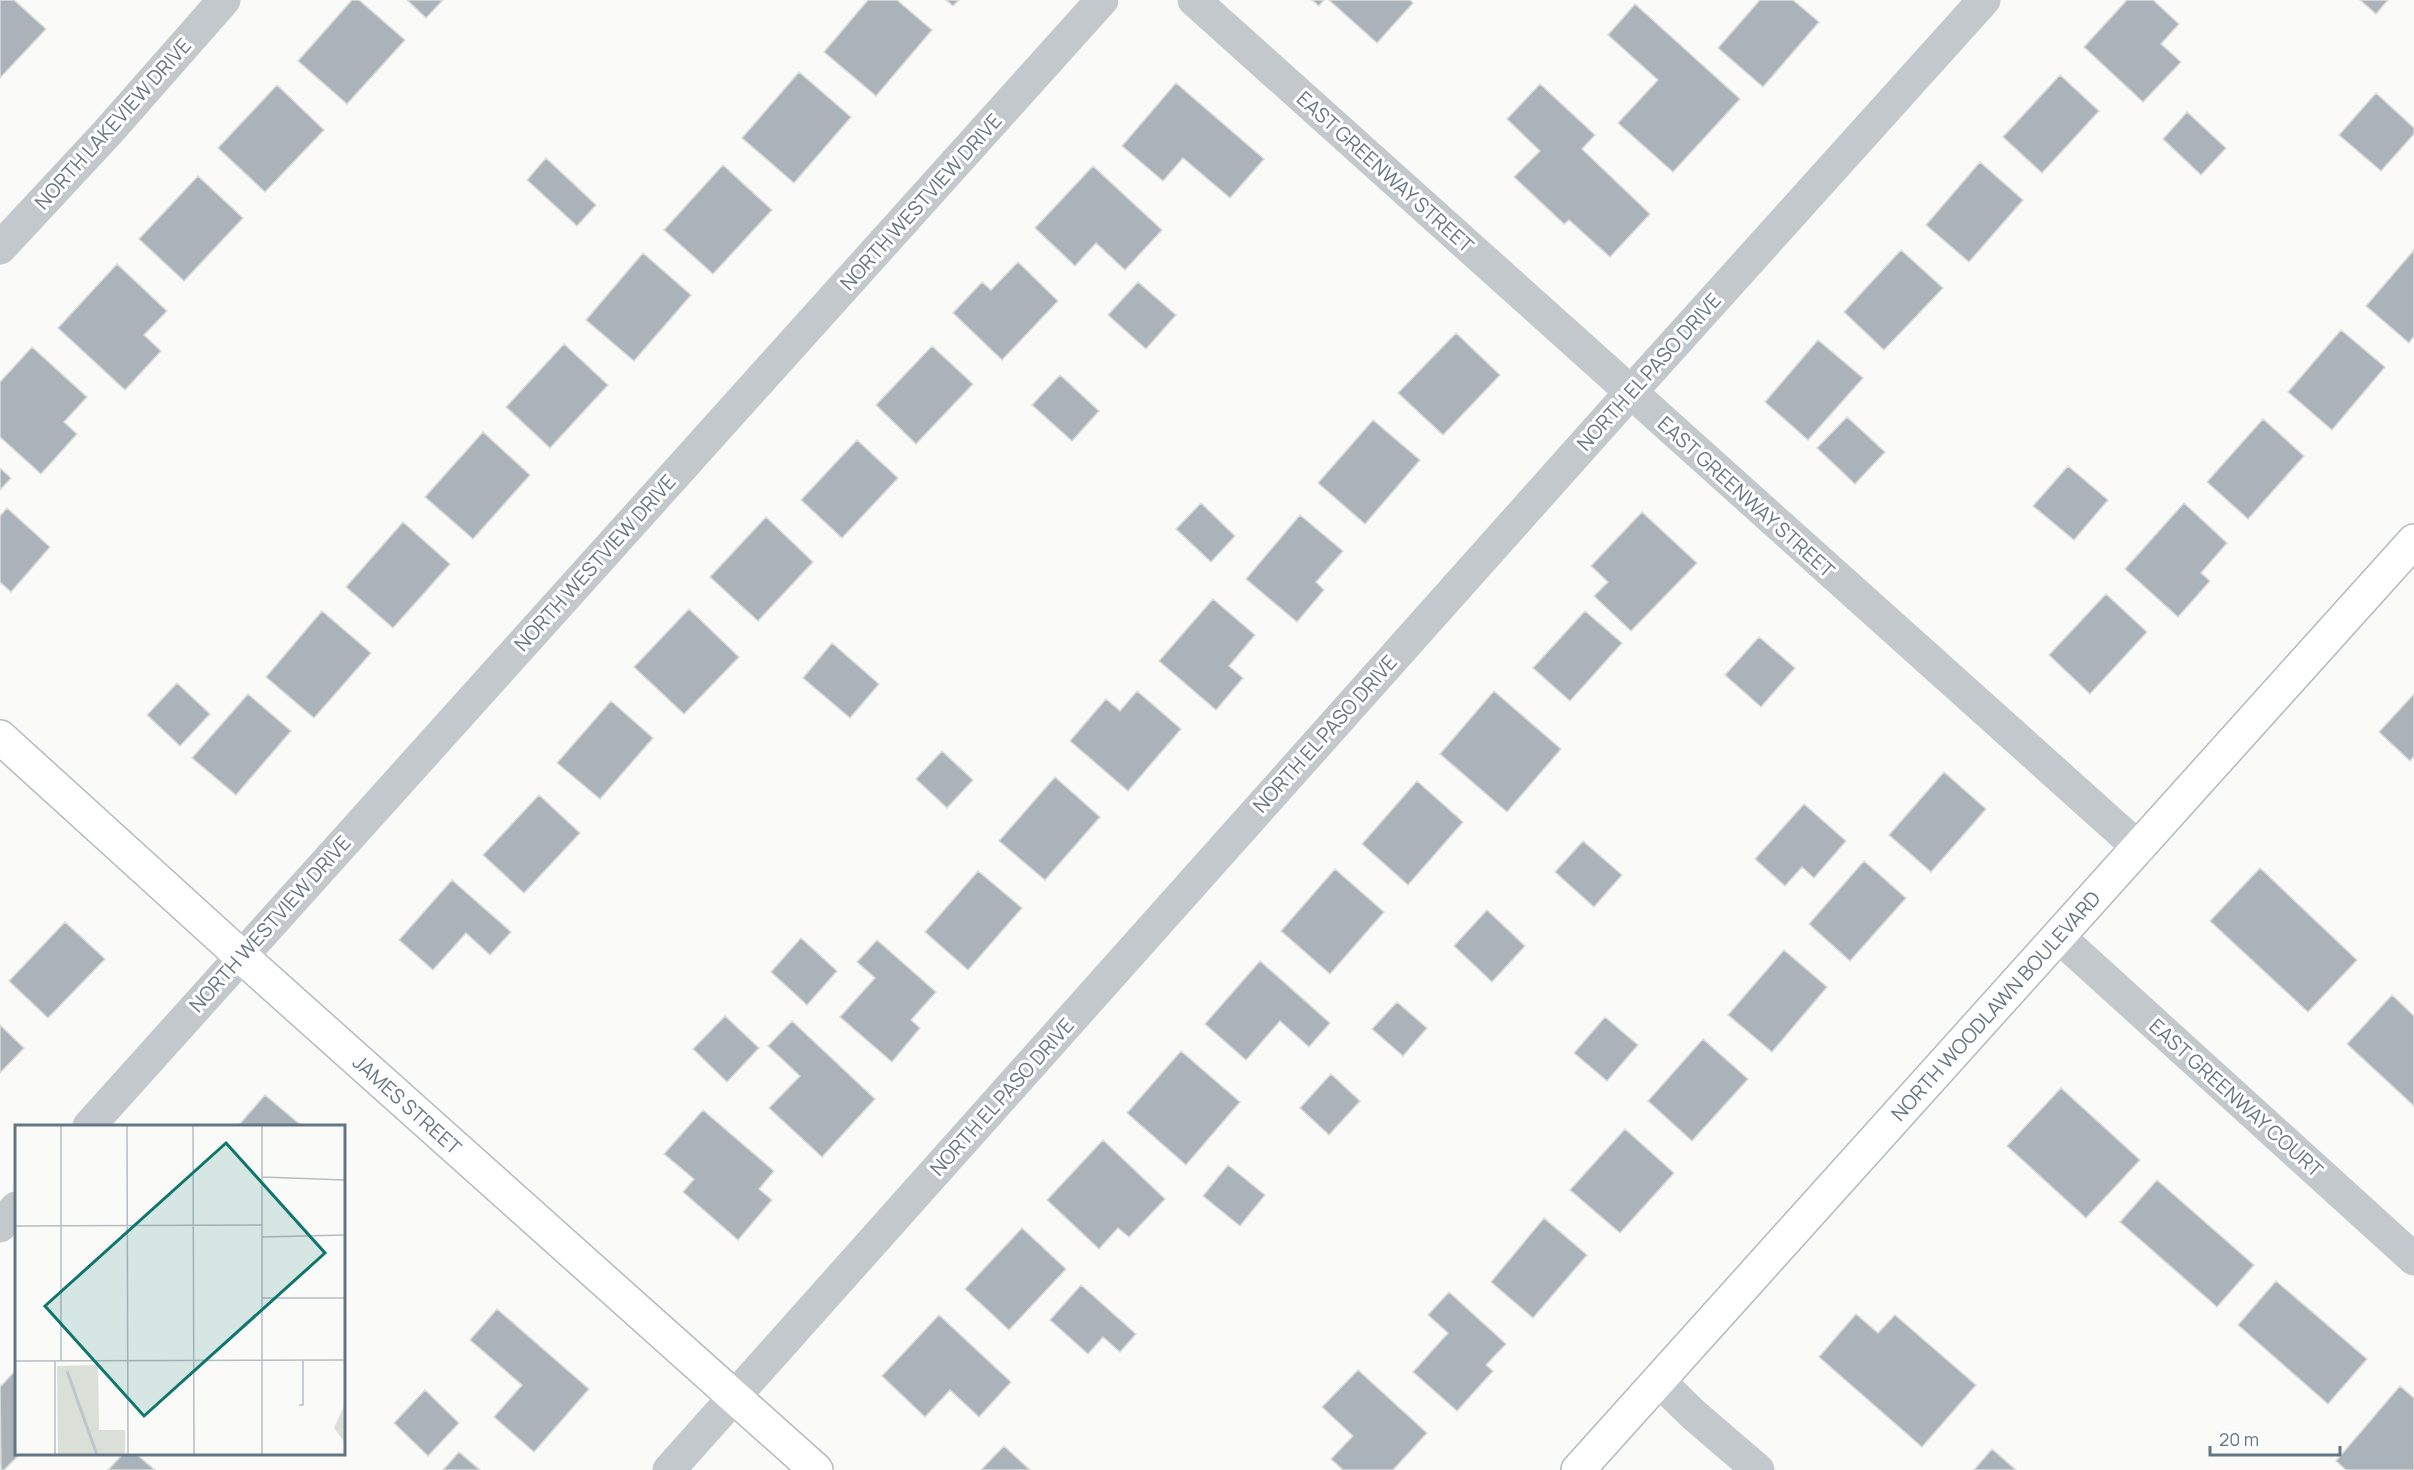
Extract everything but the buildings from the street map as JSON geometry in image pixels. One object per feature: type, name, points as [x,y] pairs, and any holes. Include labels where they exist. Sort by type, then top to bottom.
[{"type":"street","name":"NORTH LAKEVIEW DRIVE","points":[[0,248],[107,133],[224,0]]},
{"type":"street","name":"NORTH WESTVIEW DRIVE","points":[[90,1125],[1102,0]]},
{"type":"street","name":"EAST GREENWAY STREET","points":[[1194,0],[2139,848]]},
{"type":"street","name":"NORTH EL PASO DRIVE","points":[[669,1470],[1630,393],[1984,0]]},
{"type":"street","name":"NORTH WOODLAWN BOULEVARD","points":[[1578,1470],[2414,541]]},
{"type":"street","name":"JAMES STREET","points":[[0,737],[241,956],[816,1470]]},
{"type":"street","name":"EAST GREENWAY COURT","points":[[2058,936],[2414,1259]]},
{"type":"street","points":[[0,1226],[15,1209]]},
{"type":"street","points":[[1658,1380],[1694,1415],[1758,1470]]}]
